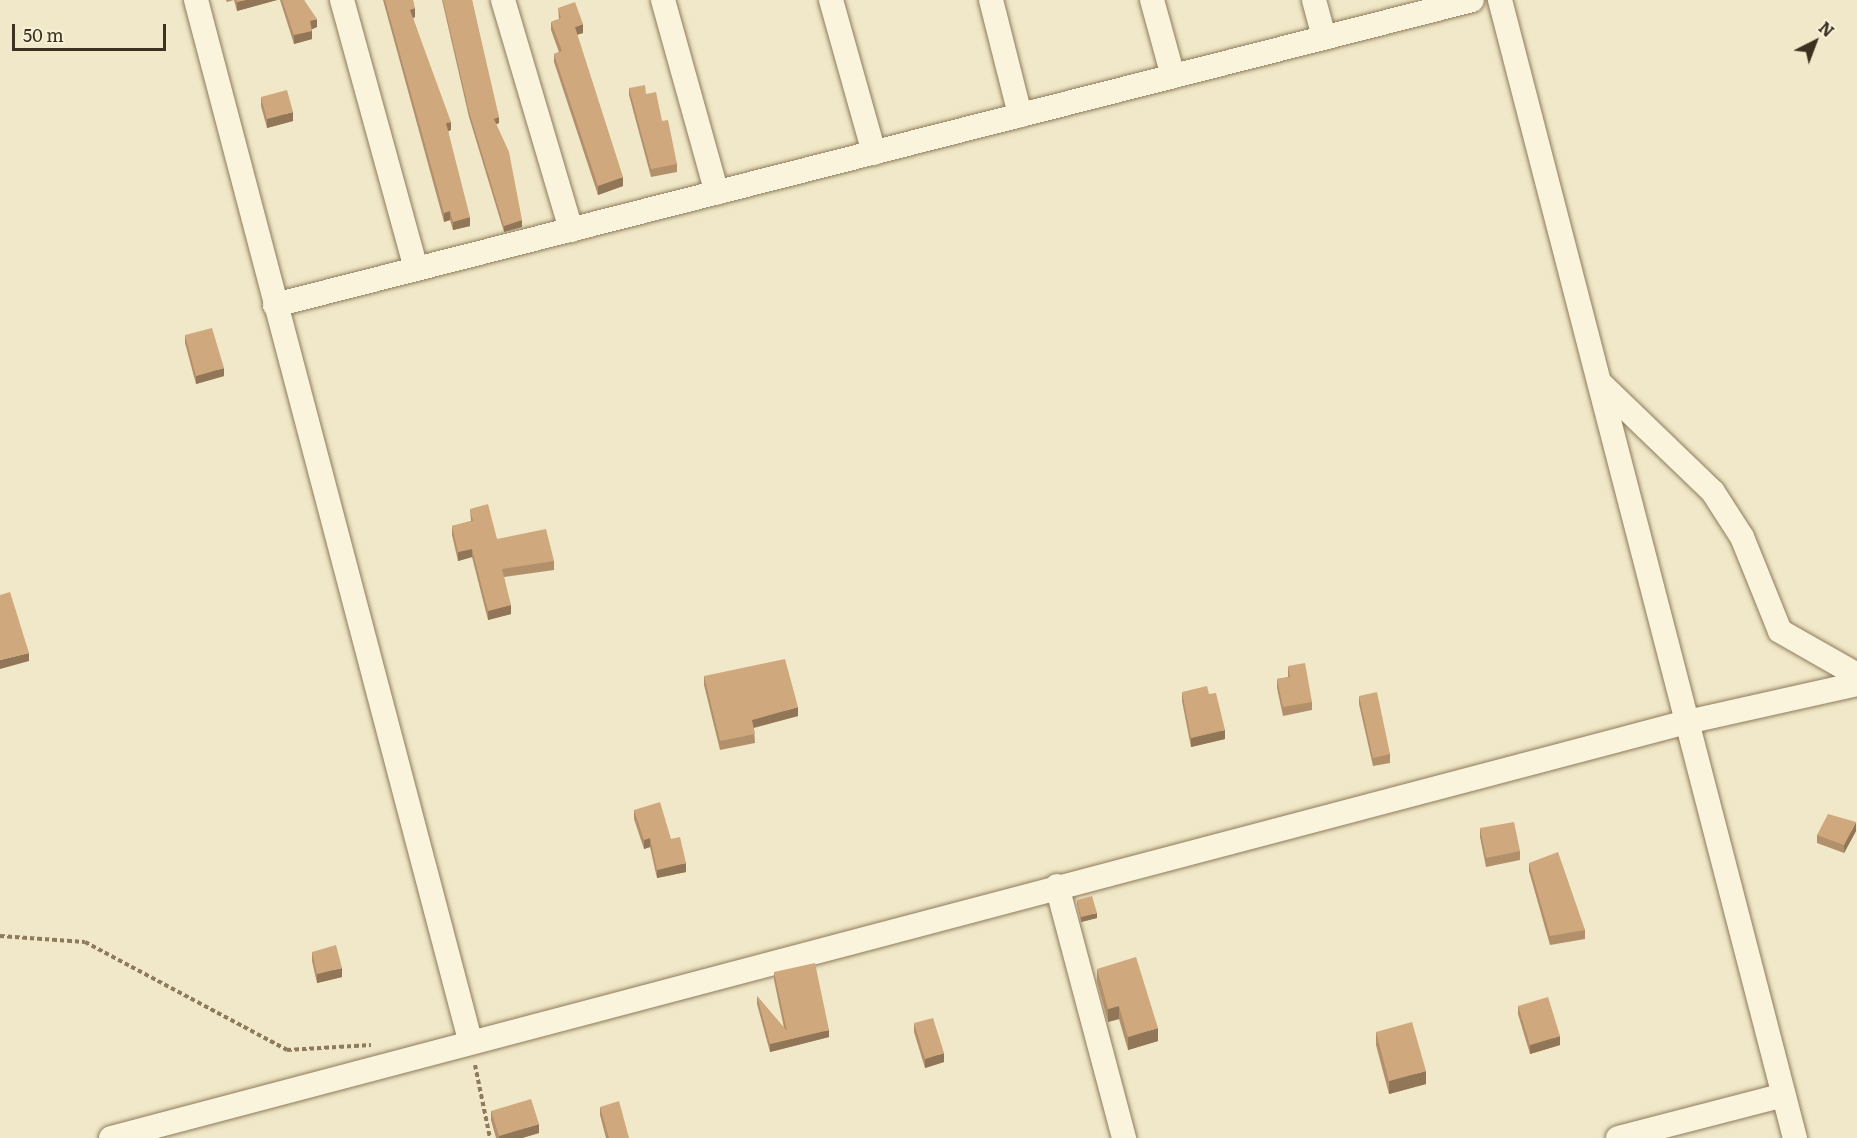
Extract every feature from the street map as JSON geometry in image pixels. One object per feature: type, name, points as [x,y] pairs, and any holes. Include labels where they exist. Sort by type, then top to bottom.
[{"type":"street","points":[[196,0],[470,1040]]},
{"type":"street","points":[[342,0],[416,269]]},
{"type":"street","points":[[504,0],[572,230]]},
{"type":"street","points":[[663,0],[717,193]]},
{"type":"street","points":[[831,0],[874,153]]},
{"type":"street","points":[[991,0],[1020,115]]},
{"type":"street","points":[[1152,0],[1173,76]]},
{"type":"street","points":[[1314,0],[1324,38]]},
{"type":"street","points":[[275,305],[1472,0]]},
{"type":"street","points":[[1500,0],[1795,1138]]},
{"type":"street","points":[[1599,381],[1635,422],[1689,465],[1713,492],[1742,537],[1780,631],[1857,675]]},
{"type":"street","points":[[111,1138],[470,1040],[1687,722],[1857,684]]},
{"type":"street","points":[[1057,886],[1124,1138]]},
{"type":"street","points":[[1618,1138],[1784,1095]]},
{"type":"path","points":[[0,936],[85,942],[287,1050],[379,1045]]},
{"type":"path","points":[[470,1040],[490,1138]]},
{"type":"building","points":[[282,0],[304,0],[317,19],[310,21],[312,31],[294,35]]},
{"type":"building","points":[[385,0],[413,0],[415,8],[410,10],[451,122],[446,123],[470,217],[453,222],[450,211],[444,213]]},
{"type":"building","points":[[443,0],[472,0],[499,117],[494,119],[509,152],[522,220],[504,226],[469,111]]},
{"type":"building","points":[[575,2],[583,24],[575,27],[623,177],[598,186],[554,54],[562,51],[551,22],[561,18],[558,8]]},
{"type":"building","points":[[645,85],[646,94],[656,92],[662,121],[668,120],[677,164],[651,169],[629,88]]},
{"type":"building","points":[[287,90],[293,112],[267,119],[261,97]]},
{"type":"building","points":[[212,328],[224,368],[196,376],[185,335]]},
{"type":"building","points":[[488,504],[497,539],[546,529],[554,561],[502,569],[511,605],[488,611],[472,549],[458,552],[452,526],[473,521],[470,509]]},
{"type":"building","points":[[10,592],[29,653],[0,660],[0,595]]},
{"type":"building","points":[[785,659],[798,707],[752,720],[755,734],[720,741],[704,676]]},
{"type":"building","points":[[1305,663],[1312,702],[1283,707],[1277,679],[1290,677],[1288,666]]},
{"type":"building","points":[[1207,686],[1209,694],[1216,693],[1225,730],[1191,738],[1182,692]]},
{"type":"building","points":[[1377,692],[1390,754],[1373,758],[1359,696]]},
{"type":"building","points":[[660,802],[671,839],[680,837],[686,863],[657,870],[650,838],[644,840],[634,810]]},
{"type":"building","points":[[1828,814],[1856,822],[1844,845],[1817,835]]},
{"type":"building","points":[[1514,822],[1520,851],[1486,858],[1480,828]]},
{"type":"building","points":[[1558,852],[1585,930],[1550,936],[1529,863]]},
{"type":"building","points":[[1092,896],[1097,913],[1081,917],[1077,900]]},
{"type":"building","points":[[336,945],[342,968],[317,974],[312,952]]},
{"type":"building","points":[[1136,957],[1158,1028],[1128,1037],[1119,1006],[1108,1009],[1097,969]]},
{"type":"building","points":[[815,963],[829,1030],[770,1044],[757,996],[787,1031],[774,972]]},
{"type":"building","points":[[1548,997],[1560,1036],[1530,1045],[1518,1006]]},
{"type":"building","points":[[933,1018],[944,1053],[925,1059],[914,1023]]},
{"type":"building","points":[[1412,1022],[1426,1071],[1389,1081],[1376,1032]]},
{"type":"building","points":[[531,1099],[539,1124],[499,1136],[491,1111]]},
{"type":"building","points":[[619,1101],[629,1138],[609,1138],[600,1107]]}]
